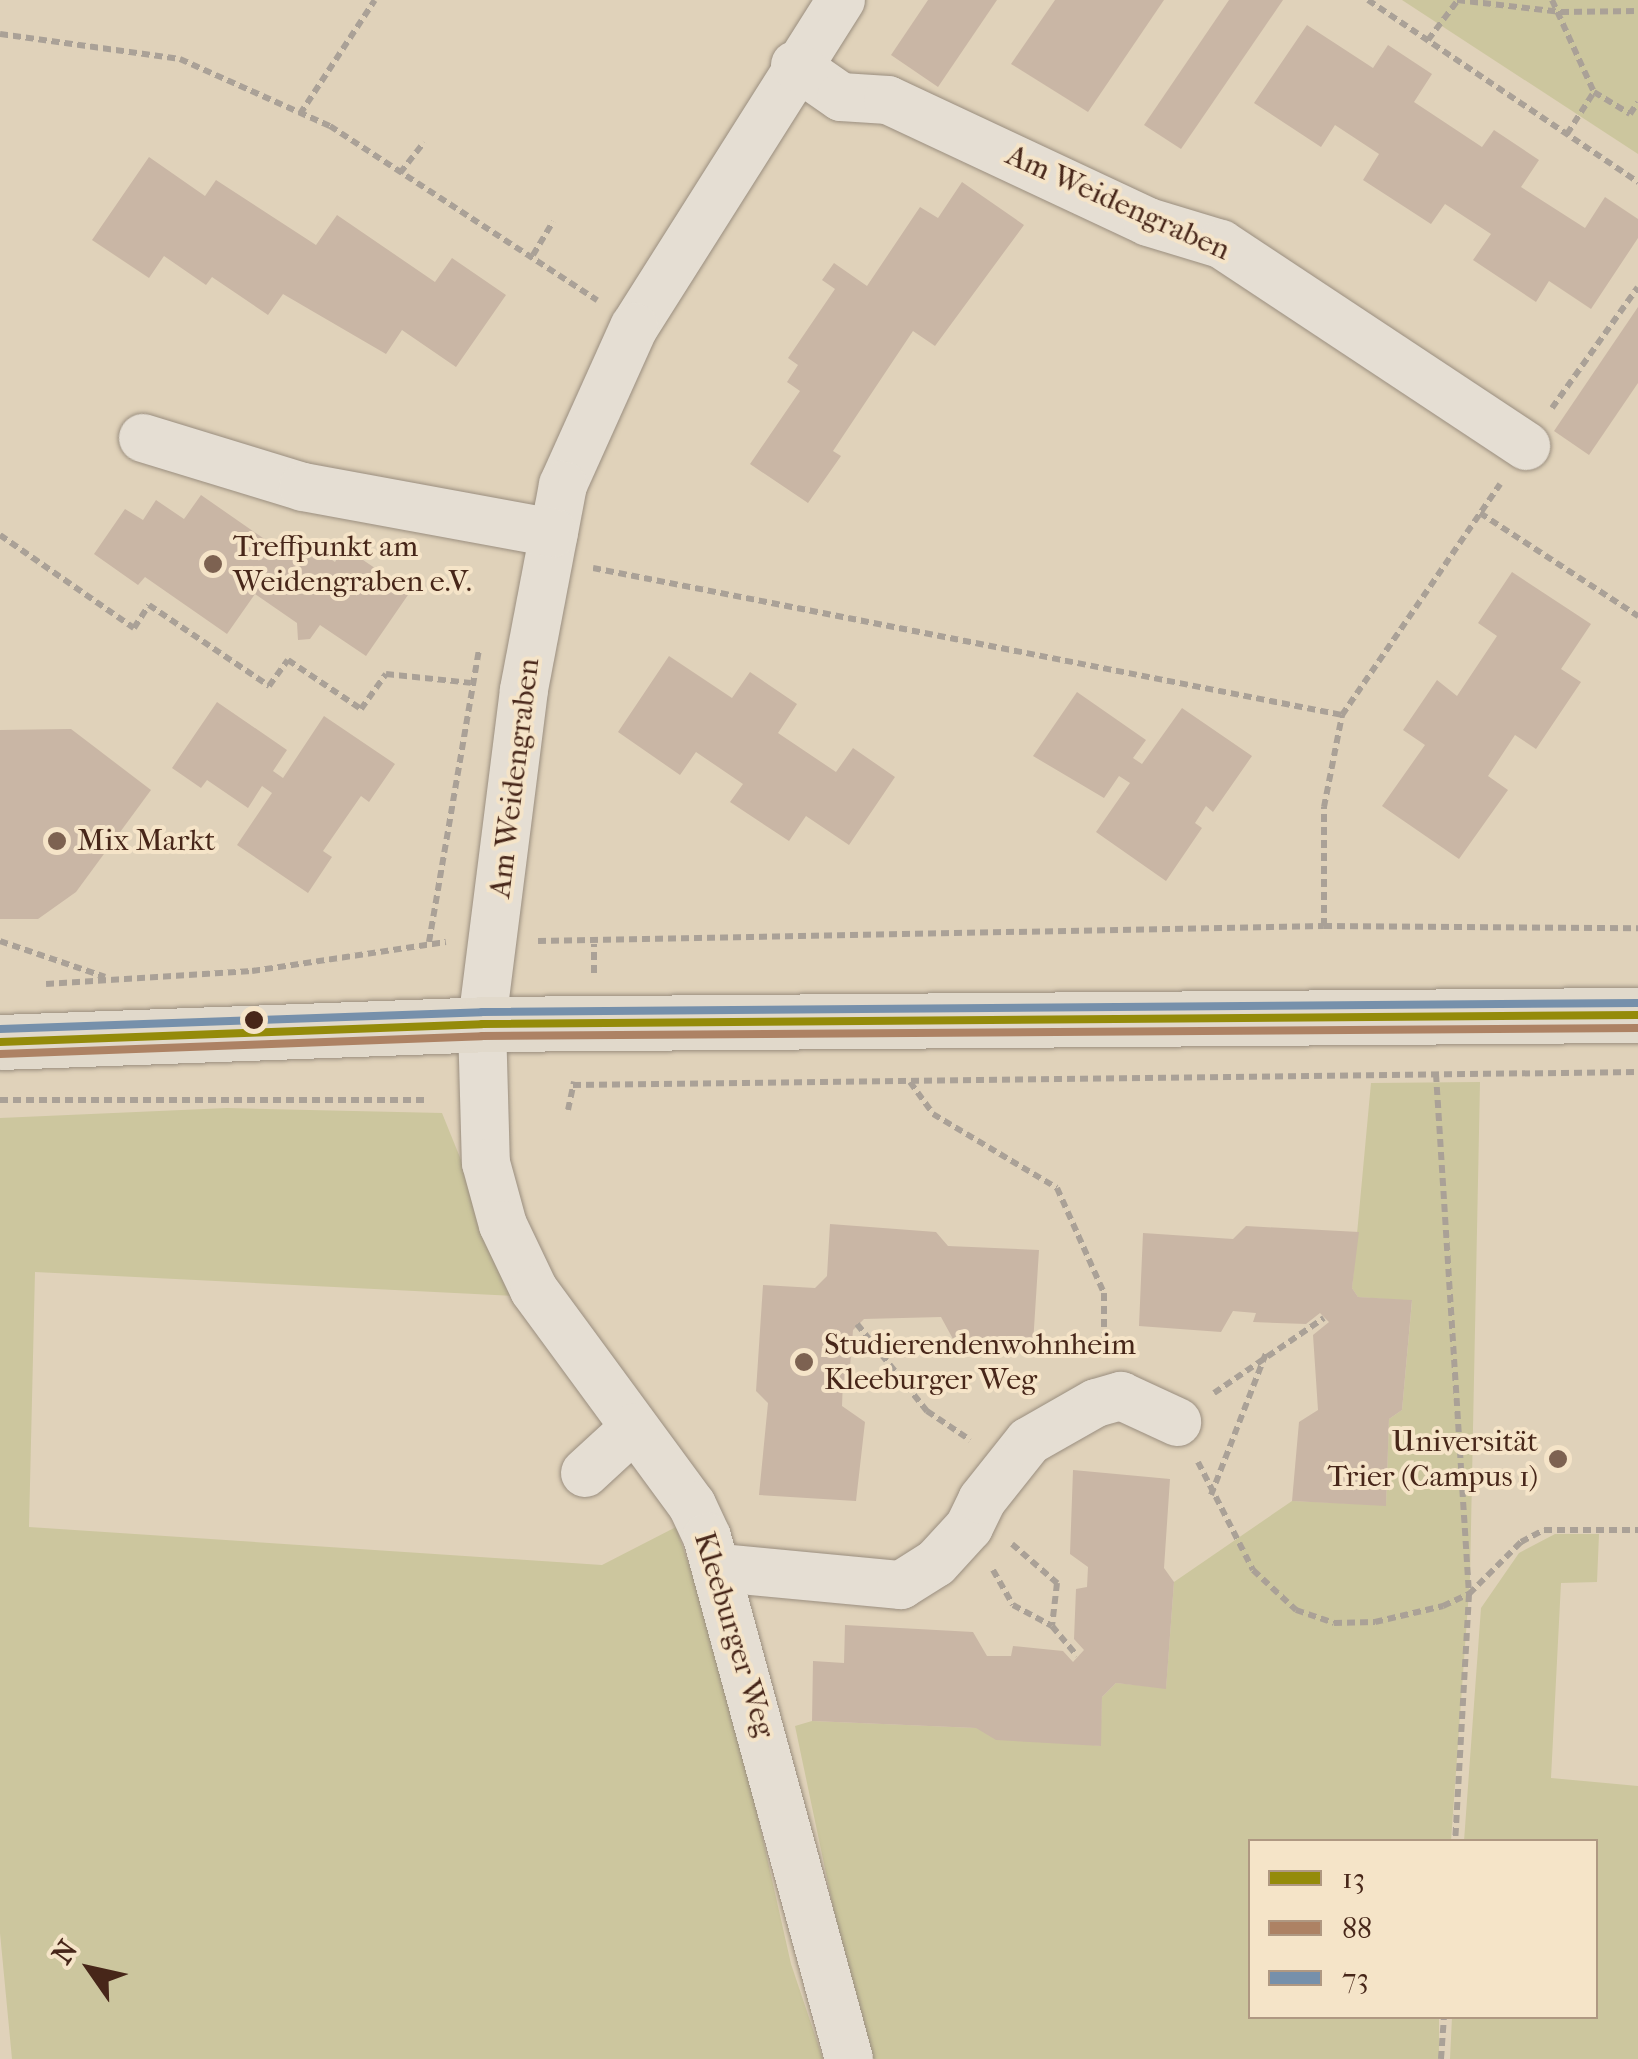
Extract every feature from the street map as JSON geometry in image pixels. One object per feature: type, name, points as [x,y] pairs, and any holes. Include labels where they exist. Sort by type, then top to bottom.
[{"type":"main road","points":[[0,1042],[482,1024],[1638,1015]]},
{"type":"street","name":"Am Weidengraben","points":[[482,1024],[524,690],[563,485],[634,328],[795,65],[841,0]]},
{"type":"street","name":"Am Weidengraben","points":[[795,65],[841,97],[888,100],[1148,222],[1221,244],[1526,446]]},
{"type":"street","points":[[144,438],[303,486],[551,546]]},
{"type":"street","name":"Kleeburger Weg","points":[[482,1024],[486,1163],[504,1225],[534,1290],[692,1505],[720,1568],[848,2059]]},
{"type":"street","points":[[720,1568],[901,1585],[936,1562],[969,1527],[1017,1454],[1096,1403],[1122,1396],[1177,1422]]},
{"type":"street","points":[[584,1472],[634,1428]]},
{"type":"path","points":[[300,114],[375,0]]},
{"type":"path","points":[[1368,0],[1638,182]]},
{"type":"path","points":[[1428,40],[1458,0],[1561,12],[1638,10]]},
{"type":"path","points":[[1552,0],[1561,12],[1594,92],[1630,114],[1638,102]]},
{"type":"path","points":[[0,34],[180,59],[330,126],[533,255],[634,328]]},
{"type":"path","points":[[1567,134],[1594,92]]},
{"type":"path","points":[[400,172],[424,142]]},
{"type":"path","points":[[533,255],[553,222]]},
{"type":"path","points":[[1324,926],[1324,807],[1342,714],[1638,286]]},
{"type":"path","points":[[1480,513],[1638,616]]},
{"type":"path","points":[[0,535],[134,628],[149,605],[269,686],[288,660],[361,709],[386,674],[471,683]]},
{"type":"path","points":[[551,546],[1342,714]]},
{"type":"path","points":[[37,985],[252,971],[429,942],[483,630]]},
{"type":"path","points":[[569,940],[1324,926],[1638,928]]},
{"type":"path","points":[[0,941],[111,979]]},
{"type":"path","points":[[568,1110],[573,1085],[1638,1072]]},
{"type":"path","points":[[1436,1074],[1469,1594],[1454,1839]]},
{"type":"path","points":[[909,1082],[933,1114],[1057,1188],[1104,1293],[1096,1403]]},
{"type":"path","points":[[0,1100],[428,1100]]},
{"type":"path","points":[[1324,1318],[1266,1352],[1177,1422],[1210,1497],[1253,1570],[1296,1610],[1315,1618],[1375,1622],[1469,1594],[1520,1542],[1544,1530],[1638,1530]]},
{"type":"path","points":[[857,1324],[927,1410],[959,1435],[982,1446],[1017,1454],[1002,1521],[1026,1561],[1056,1584],[1052,1626]]},
{"type":"path","points":[[1210,1497],[1266,1352]]},
{"type":"path","points":[[969,1527],[1013,1605],[1052,1626],[1077,1656]]},
{"type":"path","points":[[1442,2059],[1444,2019]]},
{"type":"shaded area","points":[[1402,0],[1638,0],[1638,154]]},
{"type":"shaded area","points":[[1480,1082],[1470,1577],[1451,1839],[1248,1839],[1248,2019],[1439,2019],[1439,2059],[865,2059],[795,1726],[812,1721],[976,1728],[1100,1746],[1102,1697],[1116,1683],[1166,1688],[1174,1582],[1292,1501],[1386,1505],[1389,1419],[1402,1410],[1412,1301],[1358,1297],[1352,1288],[1371,1083]]},
{"type":"shaded area","points":[[227,1108],[442,1113],[516,1296],[35,1272],[29,1527],[602,1565],[676,1527],[725,1671],[791,1964],[823,2059],[12,2059],[0,1933],[0,1118]]},
{"type":"shaded area","points":[[1555,1534],[1599,1534],[1597,1582],[1561,1583],[1551,1778],[1638,1786],[1638,2059],[1450,2059],[1452,2019],[1598,2019],[1598,1839],[1464,1839],[1481,1608],[1519,1553]]},
{"type":"building","points":[[928,0],[997,0],[938,87],[891,55]]},
{"type":"building","points":[[1055,0],[1164,0],[1088,112],[1011,64]]},
{"type":"building","points":[[1229,0],[1283,0],[1181,149],[1144,125]]},
{"type":"building","points":[[1307,25],[1373,68],[1388,45],[1432,74],[1414,102],[1482,147],[1494,130],[1539,160],[1521,187],[1585,228],[1605,197],[1638,219],[1638,238],[1591,309],[1549,281],[1536,302],[1473,260],[1491,234],[1445,204],[1431,224],[1363,180],[1379,154],[1335,125],[1321,147],[1254,103]]},
{"type":"building","points":[[149,157],[205,196],[216,180],[316,245],[337,215],[435,282],[452,258],[506,295],[456,367],[402,330],[386,354],[283,294],[268,315],[212,277],[206,285],[164,256],[149,278],[92,240]]},
{"type":"building","points":[[962,182],[1024,225],[935,346],[913,331],[833,451],[841,456],[808,503],[750,464],[800,391],[787,382],[798,365],[788,358],[835,289],[822,280],[834,263],[867,286],[920,207],[938,218]]},
{"type":"building","points":[[1638,307],[1638,383],[1589,455],[1554,431]]},
{"type":"building","points":[[201,495],[283,552],[295,534],[335,562],[344,547],[410,592],[366,656],[320,625],[310,639],[298,640],[297,623],[255,594],[227,634],[145,577],[138,585],[94,554],[125,509],[143,520],[156,500],[184,519]]},
{"type":"building","points":[[1512,572],[1591,624],[1561,669],[1581,682],[1536,749],[1515,735],[1488,776],[1508,790],[1459,859],[1382,806],[1425,745],[1403,730],[1437,680],[1457,696],[1497,636],[1478,623]]},
{"type":"building","points":[[669,656],[732,698],[750,672],[797,704],[778,733],[836,772],[853,748],[895,777],[849,845],[806,816],[789,841],[730,802],[743,784],[696,752],[680,775],[618,732]]},
{"type":"building","points":[[1077,692],[1146,740],[1133,758],[1142,764],[1182,708],[1252,756],[1213,812],[1206,806],[1195,823],[1202,828],[1166,881],[1096,832],[1130,783],[1119,776],[1104,798],[1033,756]]},
{"type":"building","points":[[217,702],[287,750],[273,771],[283,778],[324,716],[395,764],[369,802],[361,796],[323,851],[332,857],[308,893],[237,845],[272,793],[262,786],[248,808],[207,780],[201,788],[172,768]]},
{"type":"building","name":"Mix Markt","points":[[71,729],[151,790],[76,892],[38,919],[0,919],[0,730]]},
{"type":"building","name":"Studierendenwohnheim Kleeburger Weg","points":[[830,1224],[936,1232],[948,1246],[1039,1250],[1033,1344],[953,1339],[941,1317],[864,1319],[853,1330],[849,1380],[843,1380],[842,1406],[865,1422],[856,1501],[759,1495],[768,1403],[756,1391],[763,1285],[815,1288],[827,1276]]},
{"type":"building","name":"Studierendenwohnheim Kleeburger Weg","points":[[1246,1226],[1359,1232],[1352,1288],[1358,1297],[1412,1300],[1402,1410],[1389,1419],[1386,1506],[1292,1501],[1299,1422],[1318,1410],[1313,1335],[1329,1322],[1320,1313],[1306,1324],[1253,1322],[1256,1313],[1233,1311],[1221,1332],[1139,1326],[1143,1233],[1233,1239]]},
{"type":"building","name":"Studierendenwohnheim Kleeburger Weg","points":[[1073,1470],[1170,1479],[1164,1568],[1174,1582],[1166,1689],[1116,1683],[1102,1697],[1101,1746],[996,1740],[976,1728],[812,1721],[813,1661],[844,1663],[845,1625],[973,1632],[987,1656],[1011,1656],[1013,1646],[1063,1651],[1073,1662],[1084,1650],[1074,1639],[1076,1589],[1087,1587],[1088,1567],[1070,1554]]},
{"type":"transit line","name":"73","points":[[0,1029],[482,1012],[1638,1003]]},
{"type":"transit line","name":"13","points":[[0,1042],[482,1024],[1638,1015]]},
{"type":"transit line","name":"88","points":[[0,1054],[482,1036],[1638,1028]]},
{"type":"place","name":"Treffpunkt am Weidengraben e.V.","points":[[213,564]]},
{"type":"place","name":"Mix Markt","points":[[57,841]]},
{"type":"place","name":"Studierendenwohnheim Kleeburger Weg","points":[[804,1362]]},
{"type":"place","name":"Universität Trier (Campus 1)","points":[[1558,1459]]}]
